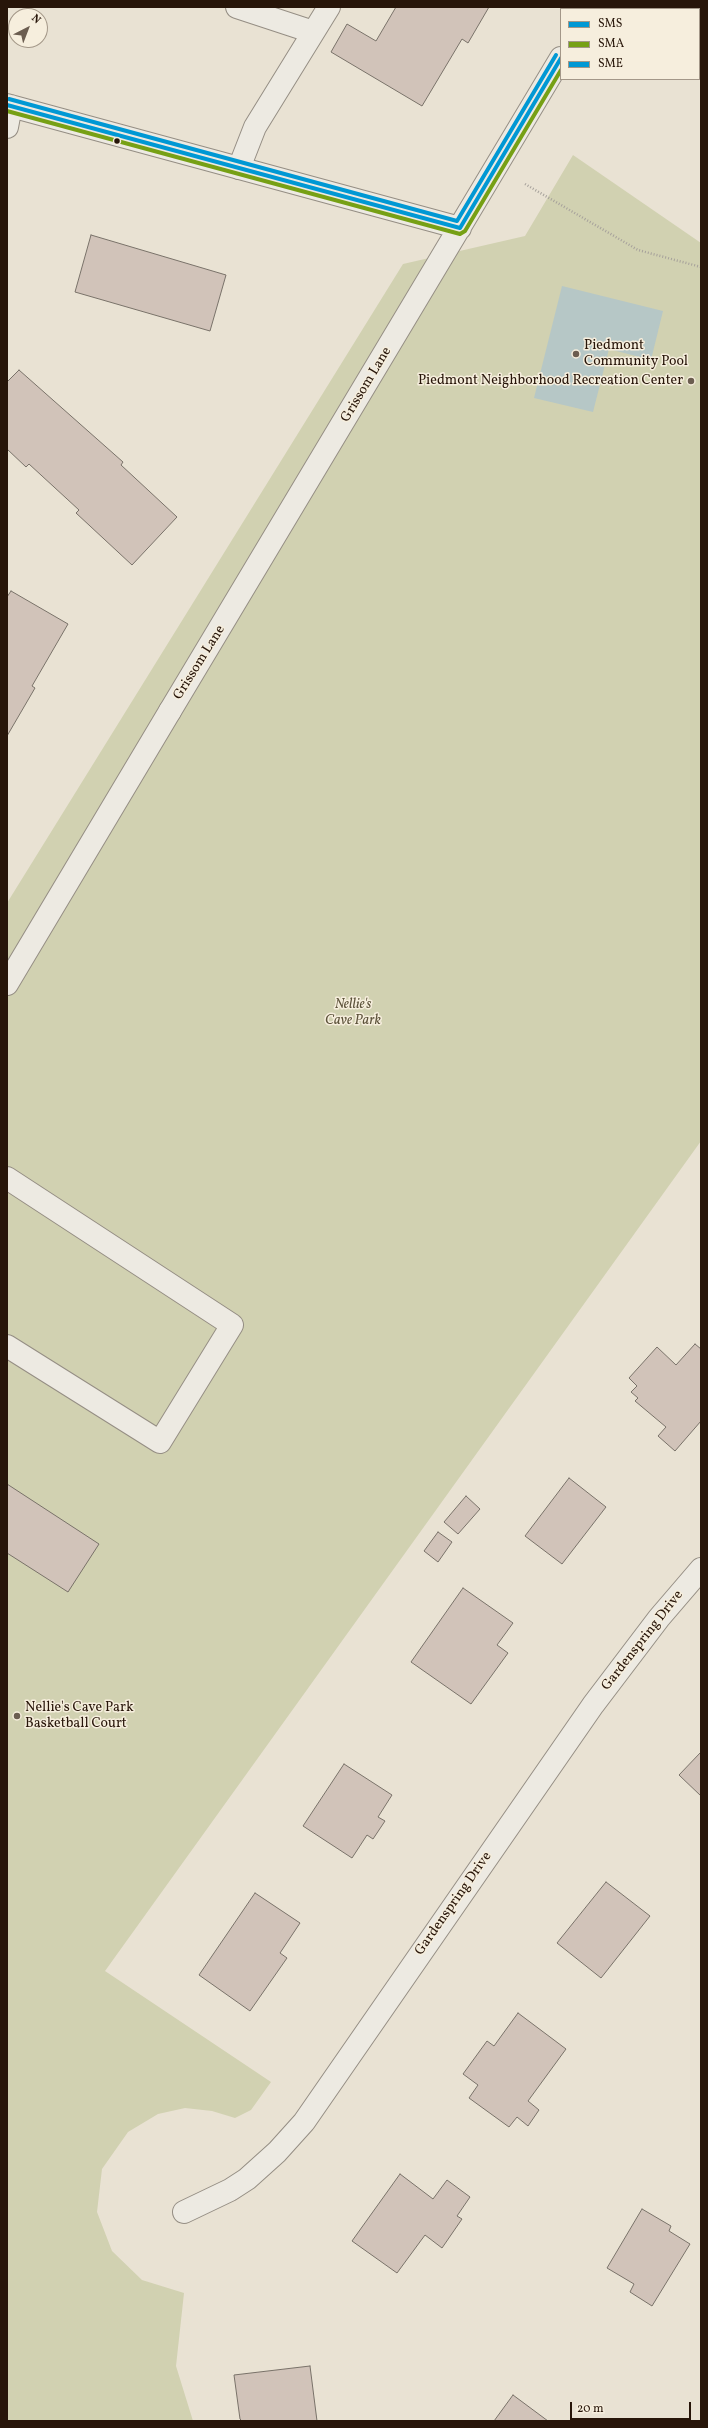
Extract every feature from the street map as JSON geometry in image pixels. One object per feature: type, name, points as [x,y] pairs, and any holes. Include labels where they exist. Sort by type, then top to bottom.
[{"type":"street","points":[[237,7],[313,32]]},
{"type":"street","points":[[239,168],[255,127],[329,7]]},
{"type":"street","name":"Grissom Lane","points":[[7,984],[560,60]]},
{"type":"street","points":[[7,127],[9,105],[460,228]]},
{"type":"street","points":[[7,1178],[232,1324],[160,1442],[7,1346]]},
{"type":"street","name":"Gardenspring Drive","points":[[184,2212],[230,2190],[247,2179],[277,2152],[304,2122],[593,1705],[659,1618],[701,1569]]},
{"type":"path","points":[[523,182],[638,250],[701,267]]},
{"type":"green space","name":"Nellie's Cave Park","points":[[573,155],[701,243],[701,1141],[105,1971],[271,2082],[251,2110],[235,2118],[212,2111],[185,2108],[158,2114],[128,2132],[102,2169],[97,2212],[112,2251],[142,2280],[184,2293],[176,2366],[193,2421],[7,2421],[7,903],[403,264],[525,236]]},
{"type":"shaded area","name":"Piedmont Community Pool","points":[[562,286],[663,311],[651,360],[609,349],[593,412],[534,398]]},
{"type":"building","points":[[396,7],[489,7],[468,43],[462,39],[422,106],[331,52],[347,24],[376,41]]},
{"type":"building","points":[[91,235],[226,275],[210,331],[75,292]]},
{"type":"building","points":[[19,370],[123,462],[121,465],[177,517],[132,565],[76,513],[79,510],[29,464],[26,467],[7,449],[7,382]]},
{"type":"building","points":[[11,591],[68,624],[32,686],[35,688],[7,736],[7,597]]},
{"type":"building","points":[[695,1344],[701,1349],[701,1421],[675,1451],[658,1436],[666,1427],[635,1401],[638,1398],[631,1392],[637,1386],[629,1378],[657,1347],[676,1365]]},
{"type":"building","points":[[569,1478],[606,1507],[562,1564],[525,1536]]},
{"type":"building","points":[[7,1484],[99,1544],[68,1592],[7,1553]]},
{"type":"building","points":[[466,1496],[480,1509],[458,1534],[444,1522]]},
{"type":"building","points":[[438,1532],[452,1542],[438,1562],[424,1551]]},
{"type":"building","points":[[463,1588],[513,1623],[497,1645],[508,1653],[471,1704],[411,1662]]},
{"type":"building","points":[[701,1752],[701,1796],[679,1775]]},
{"type":"building","points":[[344,1764],[392,1795],[378,1817],[385,1821],[373,1839],[367,1835],[352,1858],[303,1826]]},
{"type":"building","points":[[606,1882],[650,1916],[601,1978],[557,1943]]},
{"type":"building","points":[[255,1893],[300,1923],[280,1953],[287,1958],[250,2011],[199,1975]]},
{"type":"building","points":[[518,2013],[566,2049],[528,2101],[539,2110],[528,2126],[517,2117],[509,2127],[469,2098],[478,2085],[463,2074],[487,2041],[494,2046]]},
{"type":"building","points":[[400,2174],[433,2199],[447,2180],[470,2197],[457,2216],[462,2219],[442,2248],[425,2235],[397,2273],[352,2241]]},
{"type":"building","points":[[642,2209],[671,2226],[669,2231],[690,2244],[652,2306],[630,2292],[634,2284],[607,2268]]},
{"type":"building","points":[[310,2366],[317,2421],[242,2421],[240,2419],[234,2375]]},
{"type":"building","points":[[513,2395],[548,2421],[494,2421]]},
{"type":"transit line","name":"SME","points":[[9,99],[457,221],[556,55]]},
{"type":"transit line","name":"SMS","points":[[7,105],[460,228],[560,60]]},
{"type":"transit line","name":"SMA","points":[[7,111],[460,234],[465,231],[560,72]]},
{"type":"place","name":"Piedmont Community Pool","points":[[576,354]]},
{"type":"place","name":"Piedmont Neighborhood Recreation Center","points":[[691,381]]},
{"type":"place","name":"Nellie's Cave Park Basketball Court","points":[[17,1716]]}]
